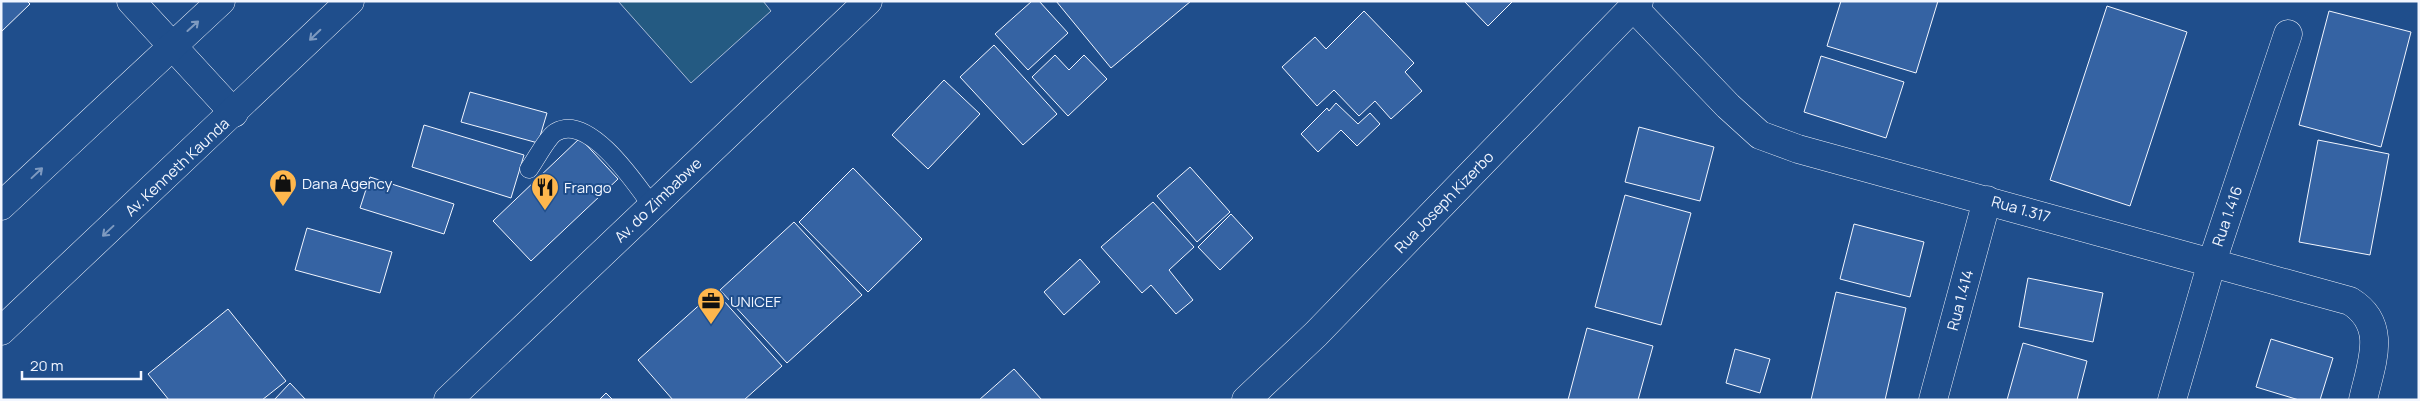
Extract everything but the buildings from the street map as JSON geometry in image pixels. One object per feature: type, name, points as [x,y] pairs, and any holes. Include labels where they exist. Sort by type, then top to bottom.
[{"type":"street","points":[[131,1],[234,113]]},
{"type":"street","points":[[1,206],[171,45],[221,1]]},
{"type":"street","name":"Av. Kenneth Kaunda","points":[[1,331],[234,113],[350,1]]},
{"type":"street","name":"Av. do Zimbabwe","points":[[448,400],[860,4]]},
{"type":"street","name":"Rua 1.317","points":[[1636,4],[1728,106],[1760,134],[1798,149],[2350,301],[2363,309],[2372,325],[2376,342],[2363,400]]},
{"type":"street","name":"Rua Joseph Kizerbo","points":[[1246,400],[1316,334],[1636,4]]},
{"type":"street","name":"Rua 1.416","points":[[2172,400],[2212,262],[2288,34]]},
{"type":"street","name":"Rua 1.414","points":[[1933,400],[1987,200]]},
{"type":"lane","points":[[529,169],[554,132],[568,128],[586,134],[616,158],[652,206]]},
{"type":"shaded area","points":[[618,1],[763,1],[771,11],[691,83]]},
{"type":"place","name":"Dana Agency","points":[[283,207]]},
{"type":"place","name":"Frango","points":[[545,211]]},
{"type":"place","name":"UNICEF","points":[[711,325]]}]
